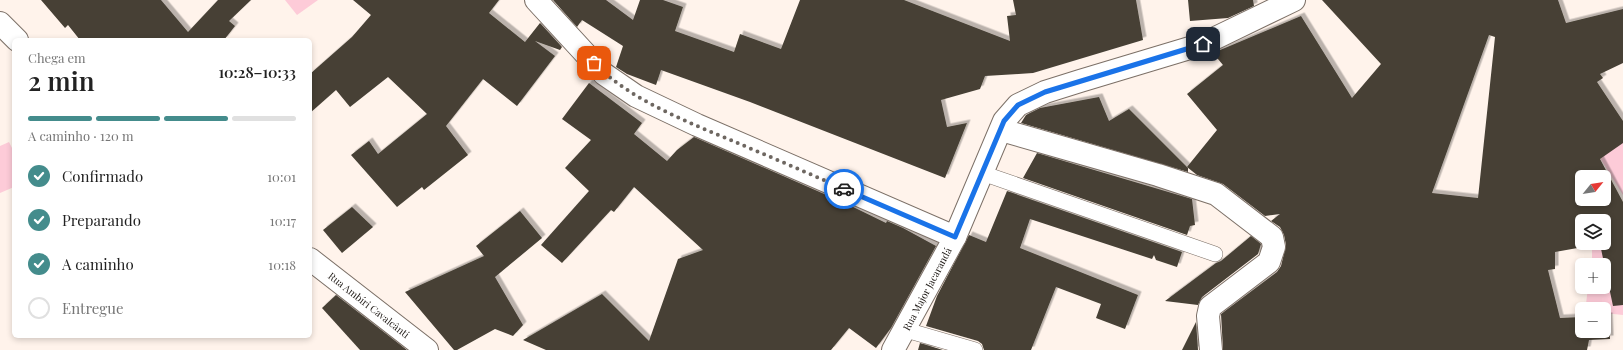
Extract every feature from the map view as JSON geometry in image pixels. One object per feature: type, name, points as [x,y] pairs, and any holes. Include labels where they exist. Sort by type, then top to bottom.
[{"type":"street","points":[[536,0],[604,74],[636,96],[697,125],[955,237]]},
{"type":"street","name":"Rua Major Jacarandá","points":[[893,350],[906,330],[955,237],[1004,121],[1018,105],[1045,92],[1203,44],[1294,0]]},
{"type":"street","points":[[0,23],[15,38]]},
{"type":"street","points":[[1001,130],[1158,175],[1216,194],[1272,237],[1275,242],[1269,262],[1210,307],[1208,316],[1212,350]]},
{"type":"street","name":"Rua Ambíri Cavalcânti","points":[[312,261],[427,350]]},
{"type":"lane","points":[[982,173],[1215,254]]},
{"type":"lane","points":[[906,330],[975,350]]},
{"type":"shaded area","points":[[285,0],[318,0],[297,15]]},
{"type":"shaded area","points":[[1623,132],[1623,195],[1611,176],[1611,170],[1607,170],[1587,137]]},
{"type":"shaded area","points":[[9,142],[12,148],[12,188],[0,193],[0,146]]},
{"type":"shaded area","points":[[1611,221],[1623,221],[1623,315],[1611,314],[1611,302],[1586,302],[1587,294],[1611,294],[1611,258],[1592,258],[1592,250],[1611,250]]},
{"type":"building","points":[[41,0],[161,0],[188,32],[218,0],[251,0],[229,21],[235,26],[226,38],[78,38],[68,25],[65,28]]},
{"type":"building","points":[[353,0],[499,0],[489,13],[525,42],[540,23],[562,47],[560,50],[535,41],[555,56],[517,106],[483,79],[446,126],[468,155],[424,190],[422,187],[397,207],[351,155],[369,141],[378,154],[427,114],[388,77],[350,107],[336,90],[312,111],[312,72],[352,37],[371,15]]},
{"type":"building","points":[[553,0],[606,0],[633,20],[640,0],[663,0],[683,7],[675,31],[734,52],[740,34],[781,49],[800,0],[904,0],[1010,41],[1007,16],[1016,15],[1013,0],[1136,0],[1143,40],[1033,73],[985,76],[980,89],[941,100],[947,127],[967,123],[945,178],[750,102],[661,70],[656,85],[627,74],[616,67],[623,46],[582,20],[577,27]]},
{"type":"building","points":[[1188,0],[1253,0],[1254,6],[1228,18],[1190,21]]},
{"type":"building","points":[[1322,0],[1558,0],[1566,23],[1623,9],[1623,63],[1600,74],[1603,78],[1597,82],[1623,121],[1623,143],[1600,159],[1606,170],[1575,170],[1575,206],[1611,206],[1611,180],[1623,202],[1623,305],[1613,306],[1610,294],[1611,258],[1603,258],[1601,250],[1611,250],[1611,214],[1575,214],[1575,248],[1555,252],[1555,269],[1548,270],[1560,318],[1575,317],[1575,338],[1610,339],[1589,340],[1587,350],[1223,350],[1221,314],[1277,272],[1281,266],[1286,245],[1284,235],[1280,227],[1271,221],[1280,214],[1265,216],[1223,184],[1197,175],[1187,167],[1217,130],[1187,94],[1223,65],[1213,53],[1301,16],[1352,98],[1381,64]],"holes":[[[1489,35],[1495,37],[1478,198],[1432,193]]]},
{"type":"building","points":[[589,83],[642,123],[634,134],[667,161],[677,150],[694,137],[847,204],[886,223],[887,221],[903,228],[936,246],[891,328],[876,348],[849,328],[831,350],[546,350],[523,340],[602,294],[649,341],[678,259],[703,250],[634,187],[614,212],[611,210],[562,263],[541,245],[589,191],[565,168],[591,140],[562,119]]},
{"type":"building","points":[[1099,97],[1109,121],[1129,109],[1188,168],[1188,172],[1021,123],[1026,115],[1040,108]]},
{"type":"building","points":[[1037,153],[1192,199],[1195,225],[1190,226],[1187,235],[1023,178]]},
{"type":"building","points":[[1007,191],[1182,252],[1177,267],[1156,260],[1154,255],[1152,259],[1030,219],[1020,248],[1138,295],[1125,329],[1096,318],[1101,304],[1056,287],[1031,350],[984,350],[982,344],[978,341],[926,326],[937,296],[969,235],[986,242]]},
{"type":"building","points":[[352,207],[373,227],[342,253],[323,230]]},
{"type":"building","points":[[520,211],[542,238],[495,277],[523,325],[513,336],[495,329],[457,350],[454,350],[405,292],[484,256],[476,246]]},
{"type":"building","points":[[1251,236],[1261,244],[1258,254],[1202,297],[1198,305],[1165,301],[1216,263],[1221,261]]},
{"type":"building","points":[[336,295],[407,350],[360,350],[322,308]]},
{"type":"building","points":[[1196,322],[1198,350],[1182,350]]},
{"type":"building","points":[[920,343],[943,350],[918,350]]},
{"type":"way so far","points":[[594,63],[604,74],[636,96],[697,125],[844,189]]},
{"type":"route","points":[[844,189],[955,237],[1004,121],[1018,105],[1045,92],[1203,44]]}]
